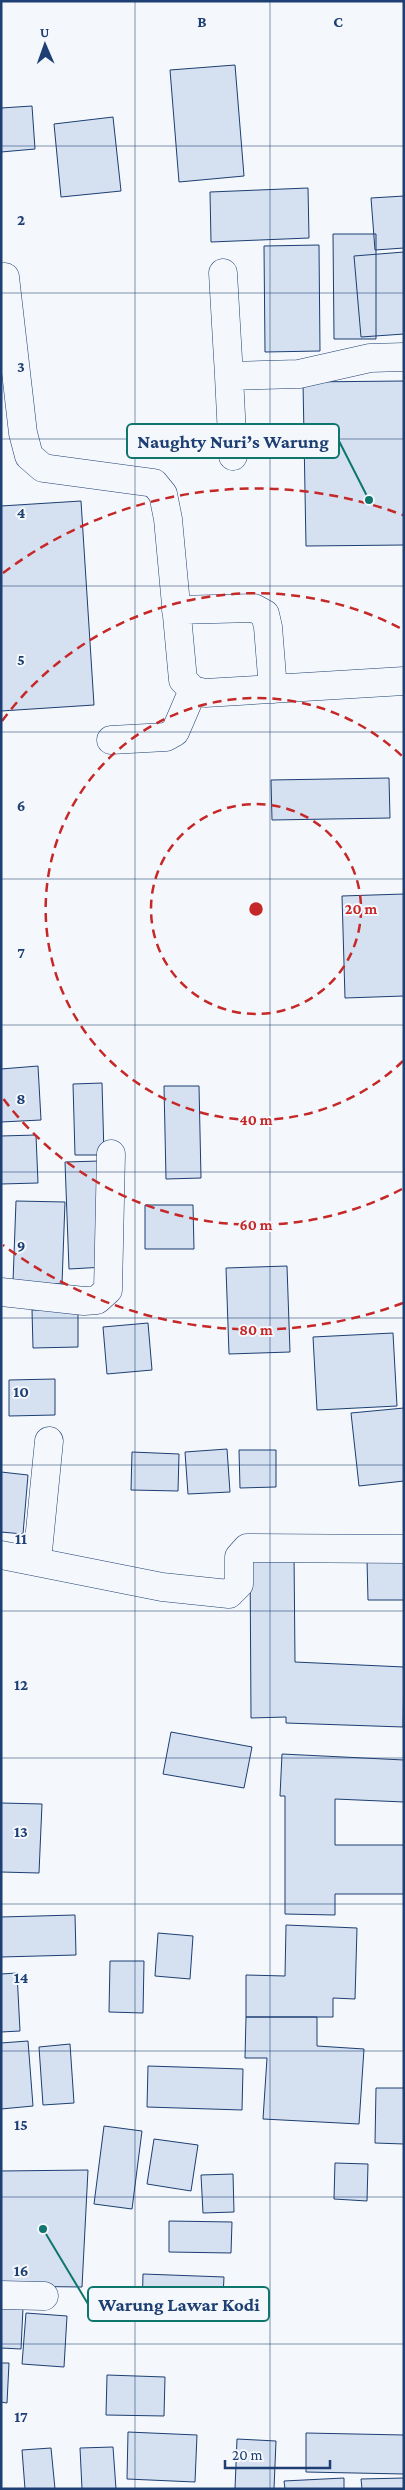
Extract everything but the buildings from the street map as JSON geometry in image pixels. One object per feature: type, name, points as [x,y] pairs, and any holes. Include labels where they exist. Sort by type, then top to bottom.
[{"type":"street","points":[[223,273],[233,456]]},
{"type":"street","points":[[5,277],[23,433],[29,456],[43,468],[154,482],[163,494],[168,519],[183,680],[193,690],[204,693],[404,681]]},
{"type":"street","points":[[229,376],[299,374],[370,358],[404,357]]},
{"type":"street","points":[[176,610],[254,608],[265,614],[268,626],[273,689]]},
{"type":"street","points":[[110,740],[166,737],[175,732],[193,690]]},
{"type":"street","points":[[1,1292],[84,1301],[97,1300],[108,1290],[111,1154]]},
{"type":"street","points":[[37,1561],[49,1441]]},
{"type":"street","points":[[1,1555],[162,1586],[229,1594],[239,1584],[239,1557],[247,1548],[404,1549]]},
{"type":"street","points":[[1,2296],[44,2296]]},
{"type":"place","name":"Naughty Nuri’s Warung","points":[[369,500]]},
{"type":"place","name":"Warung Lawar Kodi","points":[[43,2229]]}]
